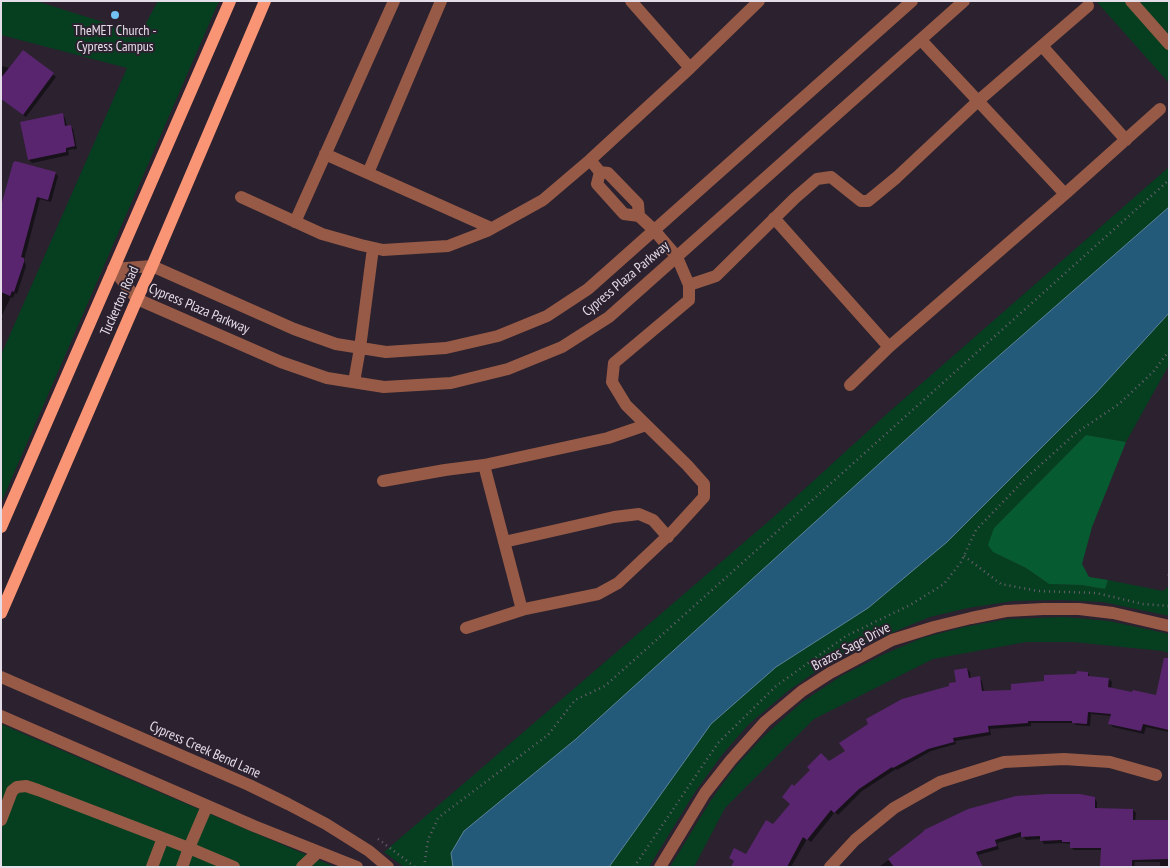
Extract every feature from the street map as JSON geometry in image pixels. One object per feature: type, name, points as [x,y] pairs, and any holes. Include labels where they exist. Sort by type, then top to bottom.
[{"type":"main road","name":"Tuckerton Road","points":[[1,527],[230,1]]},
{"type":"main road","name":"Tuckerton Road","points":[[1,613],[265,1]]},
{"type":"street","points":[[295,222],[394,1]]},
{"type":"street","points":[[368,173],[441,1]]},
{"type":"street","points":[[631,1],[690,68]]},
{"type":"street","points":[[241,197],[322,234],[373,248],[383,250],[448,246],[491,228],[543,200],[590,160],[690,68],[759,1]]},
{"type":"street","name":"Cypress Plaza Parkway","points":[[113,269],[152,266],[294,329],[336,344],[386,352],[446,348],[498,336],[546,316],[588,289],[912,1]]},
{"type":"street","name":"Cypress Plaza Parkway","points":[[113,269],[137,299],[281,362],[328,378],[384,386],[451,383],[508,369],[562,347],[603,321],[964,1]]},
{"type":"street","points":[[1131,1],[1169,44]]},
{"type":"street","points":[[690,285],[716,276],[816,179],[831,177],[861,201],[868,201],[896,178],[978,101],[1088,6]]},
{"type":"street","points":[[921,40],[1065,194]]},
{"type":"street","points":[[1042,46],[1126,140]]},
{"type":"street","points":[[850,385],[889,347],[1160,109]]},
{"type":"street","points":[[326,154],[491,228]]},
{"type":"street","points":[[466,628],[522,610],[598,594],[618,583],[668,537],[704,497],[704,484],[688,464],[626,405],[612,382],[614,363],[631,347],[663,324],[689,300],[690,285],[677,257],[639,216],[638,204],[608,173],[600,172],[590,160]]},
{"type":"street","points":[[774,218],[889,347]]},
{"type":"street","points":[[354,382],[373,248]]},
{"type":"street","points":[[383,481],[484,465],[608,438],[646,425]]},
{"type":"street","points":[[484,465],[522,610]]},
{"type":"street","points":[[504,542],[614,517],[638,514],[653,520],[668,537]]},
{"type":"street","name":"Brazos Sage Drive","points":[[660,867],[705,793],[765,722],[802,692],[830,673],[892,640],[971,618],[1006,611],[1043,609],[1079,609],[1114,613],[1169,626]]},
{"type":"street","name":"Cypress Creek Bend Lane","points":[[1,677],[249,785],[288,804],[326,824],[369,851],[388,867]]},
{"type":"street","points":[[1,716],[207,806],[357,867]]},
{"type":"street","points":[[830,867],[855,840],[894,808],[940,782],[1004,762],[1064,759],[1110,762],[1156,775]]},
{"type":"street","points":[[1,820],[12,791],[26,786],[234,867]]},
{"type":"street","points":[[182,867],[207,806]]},
{"type":"street","points":[[152,867],[163,838]]},
{"type":"street","points":[[302,867],[318,852]]},
{"type":"path","points":[[424,867],[428,840],[438,818],[548,735],[575,700],[605,686],[1169,180]]},
{"type":"path","points":[[634,867],[718,743],[776,686],[846,636],[910,604],[944,584],[961,562],[976,530],[1026,478],[1076,433],[1119,404],[1153,372],[1169,350]]},
{"type":"path","points":[[964,556],[1001,584],[1038,591],[1096,593],[1143,604],[1169,606]]},
{"type":"path","points":[[378,839],[415,867]]},
{"type":"green space","points":[[1,1],[36,1],[122,28],[138,38],[158,1],[219,1],[1,503],[1,355],[127,68],[1,35]]},
{"type":"green space","points":[[1096,1],[1169,1],[1169,83]]},
{"type":"green space","points":[[1169,167],[1169,365],[1126,442],[1086,435],[994,528],[993,552],[1026,568],[1049,584],[1081,585],[1105,589],[1108,580],[1163,591],[1169,586],[1169,616],[1103,602],[1060,600],[1013,601],[968,608],[930,617],[855,648],[821,668],[788,691],[748,725],[722,755],[695,792],[649,867],[404,867],[384,852],[777,514],[889,412]]},
{"type":"green space","points":[[1086,435],[1126,442],[1092,527],[1082,564],[1089,577],[1108,580],[1105,589],[1081,585],[1049,584],[1026,568],[993,552],[988,545],[994,528]]},
{"type":"green space","points":[[1064,617],[1109,621],[1169,634],[1169,653],[1073,642],[1026,642],[933,659],[814,719],[725,808],[694,867],[670,867],[711,800],[736,766],[764,736],[802,702],[841,676],[882,655],[922,638],[964,627],[1008,619]]},
{"type":"green space","points":[[1,724],[149,788],[335,867],[1,867]]},
{"type":"water","points":[[1169,207],[1169,313],[1095,394],[947,542],[868,608],[776,667],[711,724],[609,867],[453,867],[451,853],[464,831],[576,739],[977,375]]},
{"type":"building","points":[[23,50],[54,73],[23,115],[1,99],[1,78]]},
{"type":"building","points":[[63,113],[65,126],[71,125],[75,146],[66,148],[66,152],[28,160],[20,122]]},
{"type":"building","points":[[15,161],[56,172],[48,200],[37,197],[21,257],[24,258],[24,262],[14,292],[12,291],[10,296],[1,292],[1,206]]},
{"type":"building","points":[[1164,658],[1169,658],[1169,730],[1143,724],[1141,731],[1108,724],[1111,714],[1088,712],[1087,724],[1072,723],[1072,721],[1028,721],[1028,723],[988,726],[989,732],[953,738],[954,742],[928,749],[892,767],[859,789],[834,813],[831,810],[807,840],[803,837],[787,867],[731,867],[734,861],[729,858],[734,848],[746,854],[766,820],[773,824],[790,804],[782,797],[792,784],[794,786],[810,770],[807,767],[821,753],[829,761],[845,751],[839,743],[868,724],[866,719],[902,699],[949,686],[949,683],[956,682],[954,670],[967,668],[969,678],[980,676],[982,691],[1011,690],[1011,684],[1044,681],[1044,675],[1076,674],[1077,671],[1088,672],[1088,676],[1109,678],[1108,687],[1156,695]]},
{"type":"building","points":[[1080,794],[1095,797],[1095,808],[1133,809],[1133,820],[1169,820],[1169,859],[1132,860],[1132,866],[1100,866],[1101,848],[1070,848],[1070,842],[1062,842],[1062,840],[1040,841],[1040,836],[1021,837],[1021,832],[995,840],[997,846],[976,852],[983,867],[894,867],[888,859],[924,830],[968,809],[1016,796]]},
{"type":"place","name":"TheMET Church - Cypress Campus","points":[[115,15]]}]
